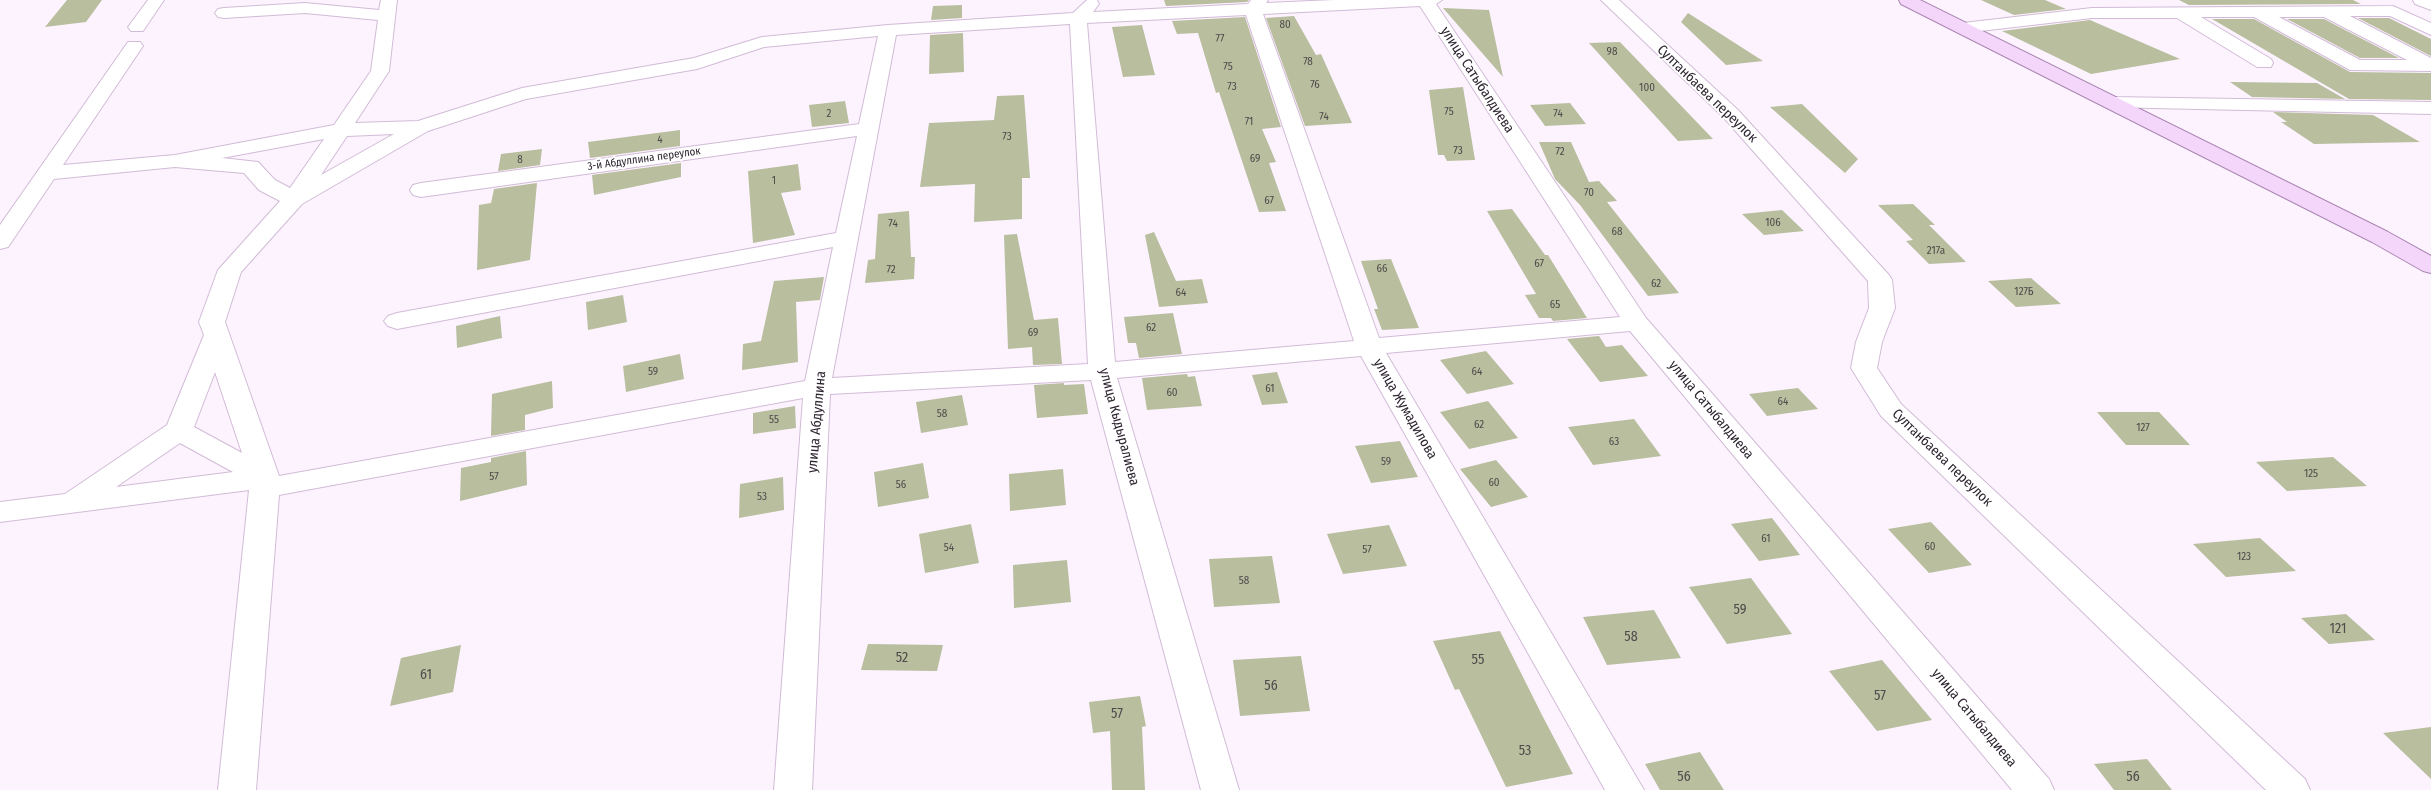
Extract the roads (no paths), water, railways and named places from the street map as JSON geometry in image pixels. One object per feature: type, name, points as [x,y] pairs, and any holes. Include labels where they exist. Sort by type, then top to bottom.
[{"type":"main road","points":[[1907,0],[2380,237],[2431,266]]},
{"type":"street","points":[[0,242],[135,37],[156,0]]},
{"type":"street","name":"улица Сатыбалдиева","points":[[1425,0],[1637,323],[2036,790]]},
{"type":"street","points":[[294,200],[421,127],[522,94],[697,63],[762,42],[1087,9],[1434,0]]},
{"type":"street","name":"Султанбаева переулок","points":[[1609,0],[1731,114],[1880,280],[1882,308],[1869,342],[1864,368],[1891,410],[2291,790]]},
{"type":"street","points":[[2094,0],[2114,13]]},
{"type":"street","points":[[2159,0],[2264,63]]},
{"type":"street","points":[[2236,0],[2357,66],[2431,65],[2306,0]]},
{"type":"street","points":[[2372,0],[2431,30]]},
{"type":"street","points":[[2421,0],[2431,5]]},
{"type":"street","name":"улица Жумадилова","points":[[1256,4],[1369,346],[1625,790]]},
{"type":"street","points":[[224,13],[304,8],[388,8],[380,71],[294,200],[230,270],[212,322],[265,483],[237,790]]},
{"type":"street","name":"улица Кыдыралиева","points":[[1087,9],[1102,371],[1220,790]]},
{"type":"street","points":[[1963,28],[2092,13],[2393,11]]},
{"type":"street","name":"улица Абдуллина","points":[[793,790],[817,387],[888,30]]},
{"type":"street","points":[[2112,103],[2431,108]]},
{"type":"street","points":[[47,173],[175,161],[340,130],[421,127]]},
{"type":"street","name":"3-й Абдуллина переулок","points":[[421,190],[867,129]]},
{"type":"street","points":[[175,161],[250,167],[267,185],[294,200]]},
{"type":"street","points":[[397,321],[846,238]]},
{"type":"street","points":[[0,512],[73,502],[265,483],[817,387],[1102,371],[1637,323]]},
{"type":"street","points":[[73,502],[179,430],[216,334]]},
{"type":"street","points":[[179,430],[265,483]]}]
